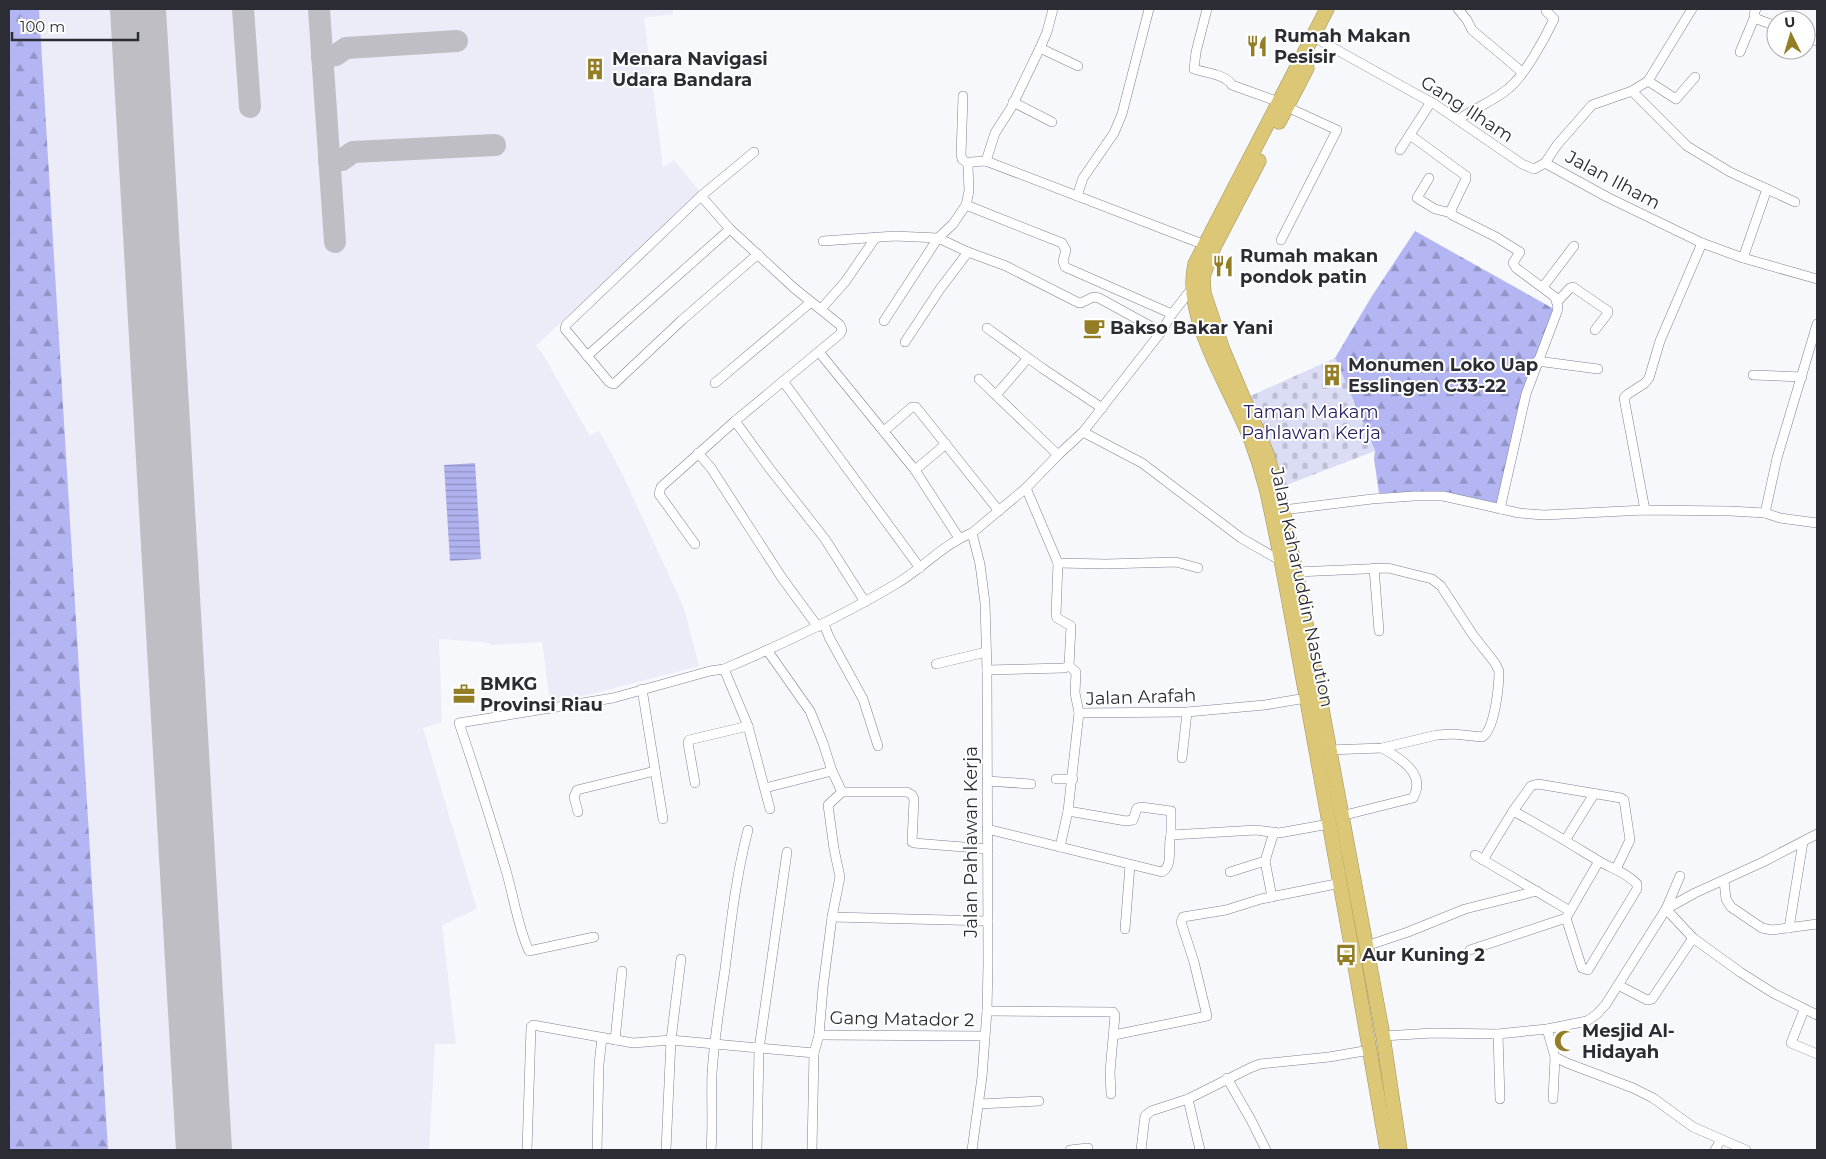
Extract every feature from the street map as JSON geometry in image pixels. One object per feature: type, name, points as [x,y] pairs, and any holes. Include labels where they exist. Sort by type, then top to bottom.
[{"type":"highway","name":"Jalan Kaharuddin Nasution","points":[[1327,9],[1214,247],[1204,276],[1198,286],[1203,332],[1251,440],[1266,487],[1281,562],[1297,613],[1328,750],[1341,883],[1387,1150]]},
{"type":"highway","name":"Jalan Kaharuddin Nasution","points":[[1335,9],[1205,245],[1192,274],[1206,300],[1223,350],[1267,454],[1283,510],[1296,572],[1297,613],[1306,698],[1366,946],[1383,1036],[1400,1150]]},
{"type":"street","points":[[986,161],[995,133],[1014,102],[1040,48],[1047,32],[1053,9]]},
{"type":"street","points":[[1077,196],[1083,178],[1114,133],[1119,121],[1147,9]]},
{"type":"street","points":[[1207,9],[1196,52],[1194,69],[1223,78],[1232,85],[1283,104],[1337,130],[1281,240]]},
{"type":"street","points":[[1458,9],[1472,30],[1522,72]]},
{"type":"street","points":[[1459,119],[1477,107],[1493,100],[1511,87],[1554,19],[1546,9]]},
{"type":"street","name":"Jalan Ilham","points":[[1692,9],[1648,81],[1632,91],[1592,105],[1559,142],[1545,163],[1607,197],[1702,243],[1743,258],[1817,279]]},
{"type":"street","points":[[1755,13],[1757,19],[1766,22]]},
{"type":"street","points":[[1740,52],[1755,13]]},
{"type":"street","name":"Gang Ilham","points":[[1319,40],[1459,119],[1522,164],[1534,169],[1545,163]]},
{"type":"street","points":[[1040,48],[1078,66]]},
{"type":"street","points":[[1648,81],[1676,99],[1695,77]]},
{"type":"street","points":[[1632,91],[1688,146],[1730,172],[1794,202]]},
{"type":"street","points":[[884,321],[938,238],[953,224],[966,205],[969,191],[968,164],[961,158],[964,96]]},
{"type":"street","points":[[1014,102],[1052,122]]},
{"type":"street","points":[[1400,150],[1431,102]]},
{"type":"street","points":[[1410,135],[1466,176],[1451,213]]},
{"type":"street","points":[[754,152],[701,196],[564,329],[609,382],[614,384],[682,320],[758,254]]},
{"type":"street","points":[[968,164],[986,161],[1205,245]]},
{"type":"street","points":[[1429,178],[1418,198],[1435,209],[1451,213],[1520,252],[1513,263],[1516,268],[1556,297],[1557,312],[1526,394],[1500,509]]},
{"type":"street","points":[[1743,258],[1767,189]]},
{"type":"street","points":[[695,544],[659,494],[660,487],[735,421],[819,352],[842,330],[840,325],[811,302],[730,229],[701,196]]},
{"type":"street","points":[[966,205],[1062,243],[1066,250],[1062,261],[1065,267],[1172,314]]},
{"type":"street","points":[[587,356],[730,229]]},
{"type":"street","points":[[823,241],[895,236],[938,238],[968,252],[1006,266],[1079,303],[1083,303],[1093,297],[1099,298],[1161,332]]},
{"type":"street","points":[[821,309],[845,282],[876,237]]},
{"type":"street","points":[[1645,510],[1624,398],[1649,378],[1660,341],[1702,243]]},
{"type":"street","points":[[1543,287],[1574,246]]},
{"type":"street","points":[[905,342],[940,289],[968,252]]},
{"type":"street","points":[[594,937],[529,951],[522,937],[516,905],[459,723],[613,698],[710,671],[724,669],[821,626],[850,608],[865,602],[898,583],[959,538],[972,534],[1026,488],[1058,455],[1084,432],[1161,332],[1172,314],[1198,286]]},
{"type":"street","points":[[1557,302],[1570,288],[1573,288],[1608,311],[1595,330]]},
{"type":"street","points":[[715,383],[811,302]]},
{"type":"street","points":[[1765,513],[1777,458],[1802,377],[1813,350],[1817,324]]},
{"type":"street","points":[[987,328],[1102,408]]},
{"type":"street","points":[[819,352],[915,470],[959,538]]},
{"type":"street","points":[[996,395],[1028,358]]},
{"type":"street","points":[[1537,361],[1598,368]]},
{"type":"street","points":[[1753,374],[1802,377]]},
{"type":"street","points":[[979,379],[1058,455]]},
{"type":"street","points":[[783,381],[920,568]]},
{"type":"street","points":[[884,431],[912,407],[916,407],[999,511]]},
{"type":"street","points":[[735,421],[792,499],[825,540],[865,602]]},
{"type":"street","points":[[1084,432],[1142,463],[1241,538],[1281,562]]},
{"type":"street","points":[[915,470],[946,444]]},
{"type":"street","points":[[698,453],[711,468],[782,578],[829,637],[863,699],[878,746]]},
{"type":"street","points":[[1026,488],[1058,563],[1056,615],[1057,618],[1071,626],[1069,666]]},
{"type":"street","points":[[1283,510],[1372,499],[1443,496],[1500,509],[1544,515],[1645,510],[1730,511],[1765,513],[1780,518],[1817,524]]},
{"type":"street","name":"Jalan Pahlawan Kerja","points":[[972,534],[983,586],[987,670],[988,849],[988,1011],[980,1104],[972,1150]]},
{"type":"street","points":[[1058,563],[1176,562],[1198,568]]},
{"type":"street","points":[[1374,568],[1379,631]]},
{"type":"street","points":[[1296,572],[1388,568],[1425,576],[1435,581],[1495,663],[1498,671],[1491,725],[1486,735],[1482,737],[1453,734],[1437,735],[1382,748],[1328,750]]},
{"type":"street","points":[[767,650],[810,711],[832,771],[842,792]]},
{"type":"street","points":[[936,664],[986,652]]},
{"type":"street","points":[[987,670],[1064,668],[1069,666]]},
{"type":"street","points":[[1069,666],[1076,672],[1075,693],[1079,712]]},
{"type":"street","points":[[724,669],[748,726],[770,809]]},
{"type":"street","points":[[642,689],[663,819]]},
{"type":"street","name":"Jalan Arafah","points":[[1060,847],[1073,779],[1079,712],[1187,712],[1265,705],[1306,698]]},
{"type":"street","points":[[1182,758],[1187,712]]},
{"type":"street","points":[[694,783],[688,743],[690,740],[748,726]]},
{"type":"street","points":[[1171,835],[1256,830],[1274,832],[1335,820],[1414,798],[1417,792],[1415,775],[1403,760],[1382,748]]},
{"type":"street","points":[[578,812],[574,798],[576,790],[656,771]]},
{"type":"street","points":[[765,788],[832,771]]},
{"type":"street","points":[[1056,780],[1073,779]]},
{"type":"street","points":[[987,781],[1031,784]]},
{"type":"street","points":[[1513,810],[1566,839],[1600,861],[1616,868],[1635,882],[1637,886],[1588,970],[1582,968],[1568,915],[1537,891],[1479,857],[1513,810],[1531,786],[1535,784],[1621,798],[1625,802],[1630,840],[1616,868]]},
{"type":"street","points":[[812,1150],[814,1053],[819,1035],[832,917],[840,874],[834,849],[828,805],[842,792],[907,792],[914,799],[912,842],[988,849]]},
{"type":"street","points":[[1566,839],[1594,794]]},
{"type":"street","points":[[987,829],[1130,865],[1162,872],[1165,870],[1169,860],[1171,811],[1140,807],[1137,808],[1133,820],[1126,822],[1068,811]]},
{"type":"street","points":[[711,1150],[713,1126],[712,1075],[715,1045],[740,865],[748,830]]},
{"type":"street","points":[[1272,897],[1266,861],[1274,832]]},
{"type":"street","points":[[1666,909],[1817,834]]},
{"type":"street","points":[[1789,928],[1803,842]]},
{"type":"street","points":[[757,1150],[759,1048],[787,852]]},
{"type":"street","points":[[1230,872],[1266,861]]},
{"type":"street","points":[[1470,950],[1568,915],[1600,861]]},
{"type":"street","points":[[1124,929],[1130,865]]},
{"type":"street","points":[[1383,1036],[1433,1033],[1498,1034],[1547,1029],[1587,1021],[1601,1010],[1618,985],[1666,909],[1680,876]]},
{"type":"street","points":[[1724,881],[1726,899],[1731,907],[1762,928],[1772,930],[1817,924]]},
{"type":"street","points":[[1114,1035],[1208,1016],[1181,919],[1184,916],[1226,910],[1272,897],[1341,883]]},
{"type":"street","points":[[1366,946],[1414,930],[1465,909],[1537,891]]},
{"type":"street","points":[[1666,909],[1692,938],[1740,972],[1817,1016]]},
{"type":"street","points":[[832,917],[988,921]]},
{"type":"street","points":[[1618,985],[1647,1000],[1652,999],[1692,938]]},
{"type":"street","points":[[666,1150],[671,1040],[681,959]]},
{"type":"street","points":[[615,1040],[622,971]]},
{"type":"street","points":[[1804,1010],[1791,1043],[1817,1054]]},
{"type":"street","points":[[988,1011],[1111,1011],[1115,1015],[1110,1072],[1111,1094]]},
{"type":"street","points":[[527,1150],[531,1026],[536,1025],[642,1044],[671,1040],[814,1053]]},
{"type":"street","points":[[1547,1029],[1555,1057],[1552,1099]]},
{"type":"street","points":[[1498,1034],[1500,1099]]},
{"type":"street","name":"Gang Matador 2","points":[[819,1035],[985,1036]]},
{"type":"street","points":[[597,1150],[599,1064],[602,1038]]},
{"type":"street","points":[[1141,1150],[1145,1116],[1151,1111],[1188,1099],[1227,1078],[1260,1064],[1329,1057],[1370,1050]]},
{"type":"street","points":[[1555,1057],[1633,1088],[1653,1098],[1693,1127],[1746,1150]]},
{"type":"street","points":[[1227,1078],[1266,1150]]},
{"type":"street","points":[[1188,1099],[1200,1150]]},
{"type":"street","points":[[980,1104],[1039,1101]]},
{"type":"street","points":[[1715,1150],[1720,1140]]},
{"type":"street","points":[[1070,1150],[1088,1148]]},
{"type":"shaded area","points":[[9,9],[672,9],[673,14],[644,18],[663,167],[674,160],[700,192],[536,346],[542,353],[590,436],[599,431],[620,469],[684,608],[699,666],[550,703],[542,642],[493,645],[483,642],[439,639],[442,722],[423,728],[477,909],[442,925],[456,1044],[435,1044],[429,1150],[9,1150]]},
{"type":"shaded area","points":[[475,463],[481,559],[450,561],[444,465]]},
{"type":"green space","points":[[9,9],[39,9],[108,1150],[9,1150]]},
{"type":"green space","points":[[1415,231],[1554,309],[1523,392],[1497,503],[1446,492],[1379,493],[1374,459],[1375,451],[1335,358],[1372,296]]},
{"type":"green space","name":"Taman Makam Pahlawan Kerja","points":[[1335,358],[1375,451],[1284,486],[1248,397]]},
{"type":"taxiway","points":[[139,30],[148,9]]},
{"type":"taxiway","points":[[243,9],[250,107]]},
{"type":"taxiway","points":[[319,9],[335,242]]},
{"type":"taxiway","points":[[322,57],[336,55],[346,48],[457,41]]},
{"type":"taxiway","points":[[329,161],[342,160],[353,152],[495,145]]},
{"type":"runway","points":[[138,9],[204,1150]]},
{"type":"place","name":"Rumah Makan Pesisir","points":[[1257,46]]},
{"type":"place","name":"Menara Navigasi Udara Bandara","points":[[595,69]]},
{"type":"place","name":"Rumah makan pondok patin","points":[[1223,266]]},
{"type":"place","name":"Bakso Bakar Yani","points":[[1094,328]]},
{"type":"place","name":"Monumen Loko Uap Esslingen C33-22","points":[[1332,375]]},
{"type":"place","name":"BMKG Provinsi Riau","points":[[464,694]]},
{"type":"place","name":"Aur Kuning 2","points":[[1346,955]]},
{"type":"place","name":"Mesjid Al- Hidayah","points":[[1565,1041]]}]
